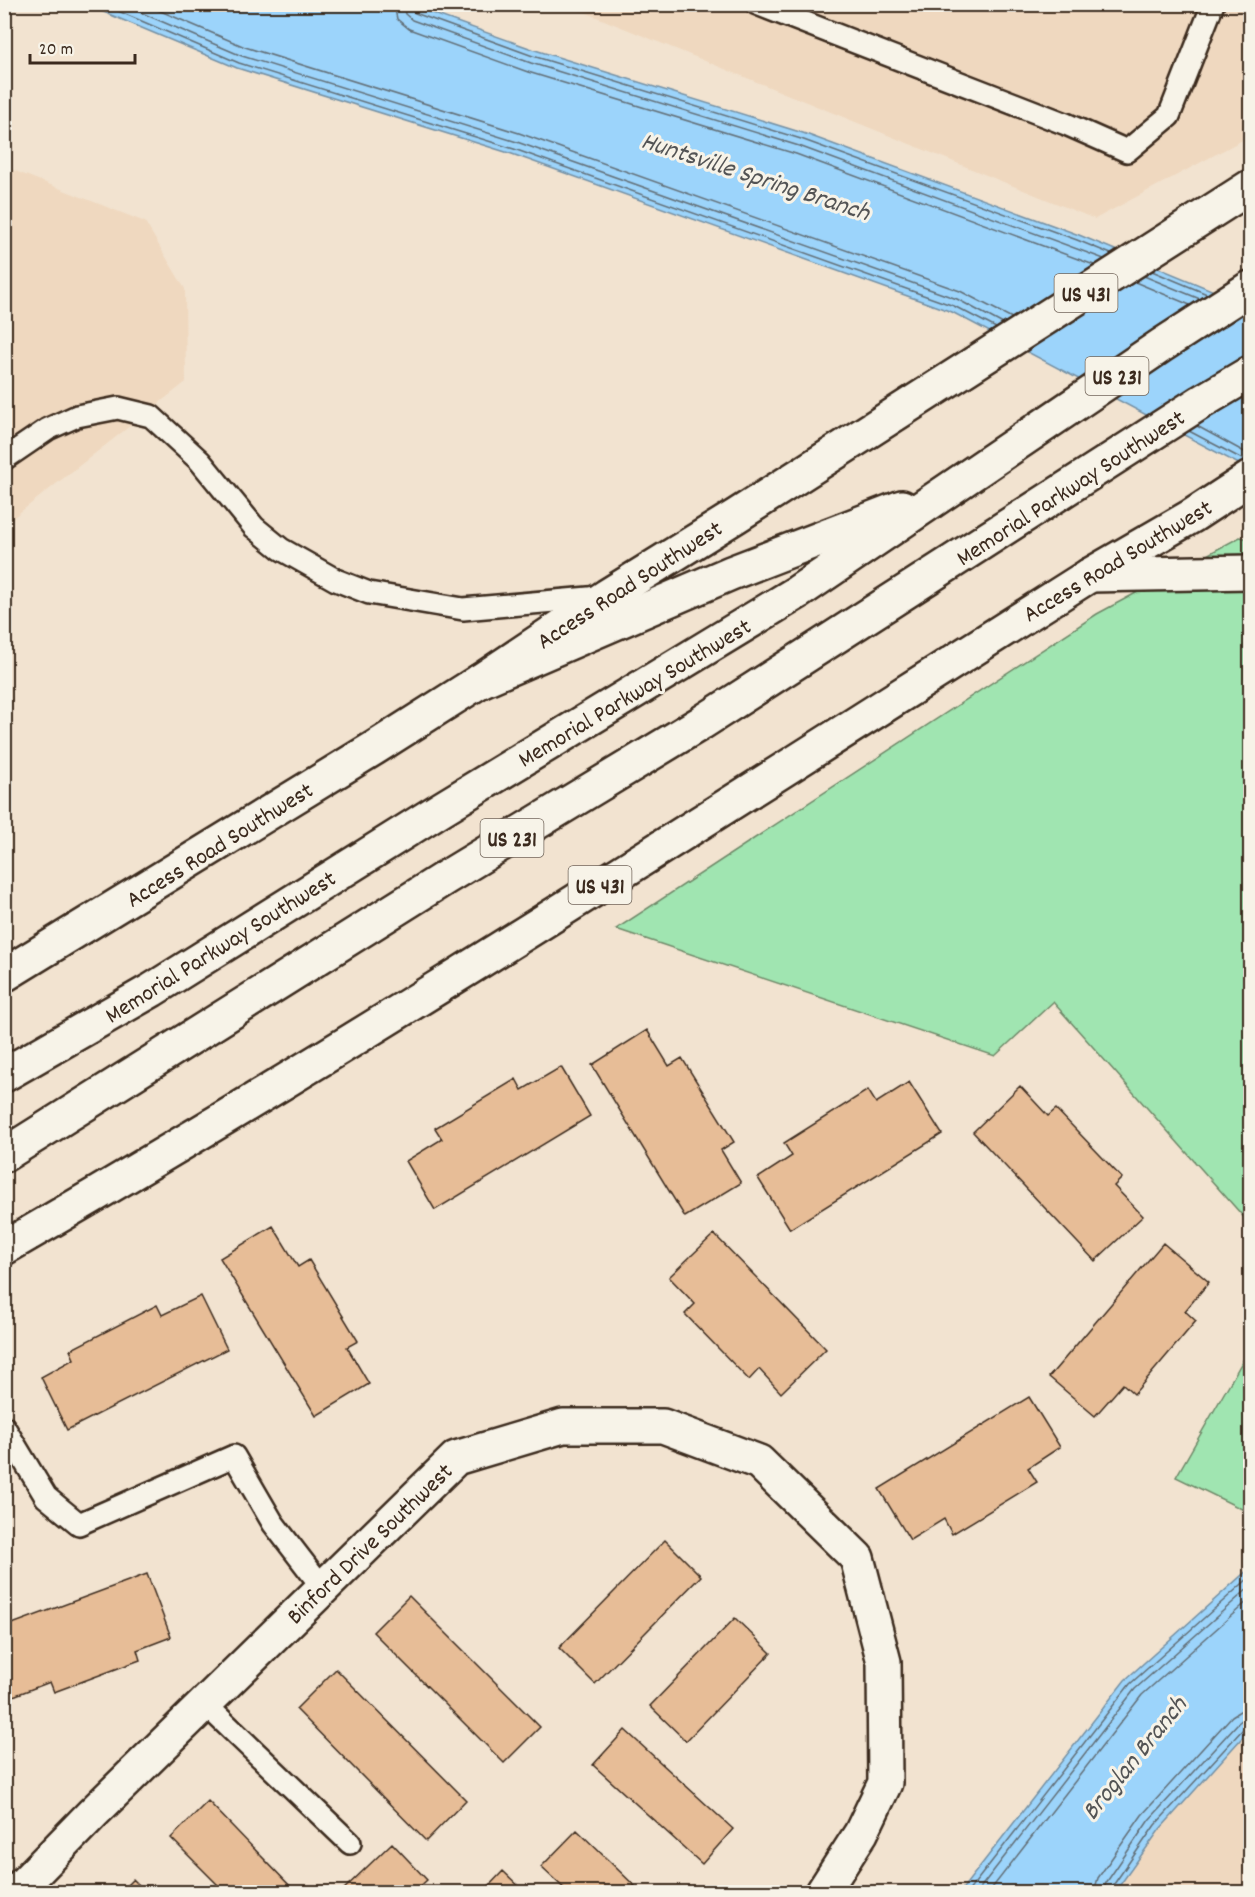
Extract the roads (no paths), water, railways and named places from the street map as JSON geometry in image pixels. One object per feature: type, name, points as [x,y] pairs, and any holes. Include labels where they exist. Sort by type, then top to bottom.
[{"type":"main road","name":"Access Road Southwest","points":[[4,975],[357,759],[480,681],[607,596],[1251,188]]},
{"type":"main road","name":"Memorial Parkway Southwest","points":[[4,1075],[152,990],[451,803],[798,592],[1162,345],[1251,288]]},
{"type":"main road","name":"Memorial Parkway Southwest","points":[[4,1155],[445,878],[701,723],[1201,402],[1251,373]]},
{"type":"main road","name":"Access Road Southwest","points":[[4,1248],[157,1160],[410,1006],[1090,575],[1192,516],[1251,478]]},
{"type":"main road","points":[[480,681],[731,573],[954,487]]},
{"type":"main road","points":[[1090,575],[1251,572]]},
{"type":"main road","name":"Binford Drive Southwest","points":[[16,1893],[93,1813],[456,1458],[563,1426],[663,1426],[759,1462],[857,1558],[884,1662],[885,1783],[861,1833],[823,1893]]},
{"type":"lane","points":[[757,4],[1066,124],[1127,151],[1169,116],[1213,4]]},
{"type":"lane","points":[[4,459],[48,429],[77,416],[118,408],[151,416],[200,461],[254,527],[281,549],[336,580],[369,593],[463,609],[607,596]]},
{"type":"lane","points":[[4,1427],[46,1497],[79,1524],[234,1456],[273,1523],[323,1588]]},
{"type":"lane","points":[[205,1704],[350,1843]]},
{"type":"water","name":"Huntsville Spring Branch","points":[[87,5],[409,5],[535,50],[803,133],[1079,235],[1250,306],[1250,470],[952,312],[512,154],[237,68]]},
{"type":"water","name":"Broglan Branch","points":[[1250,1568],[1250,1729],[1160,1829],[1115,1892],[960,1892],[1125,1680]]}]
